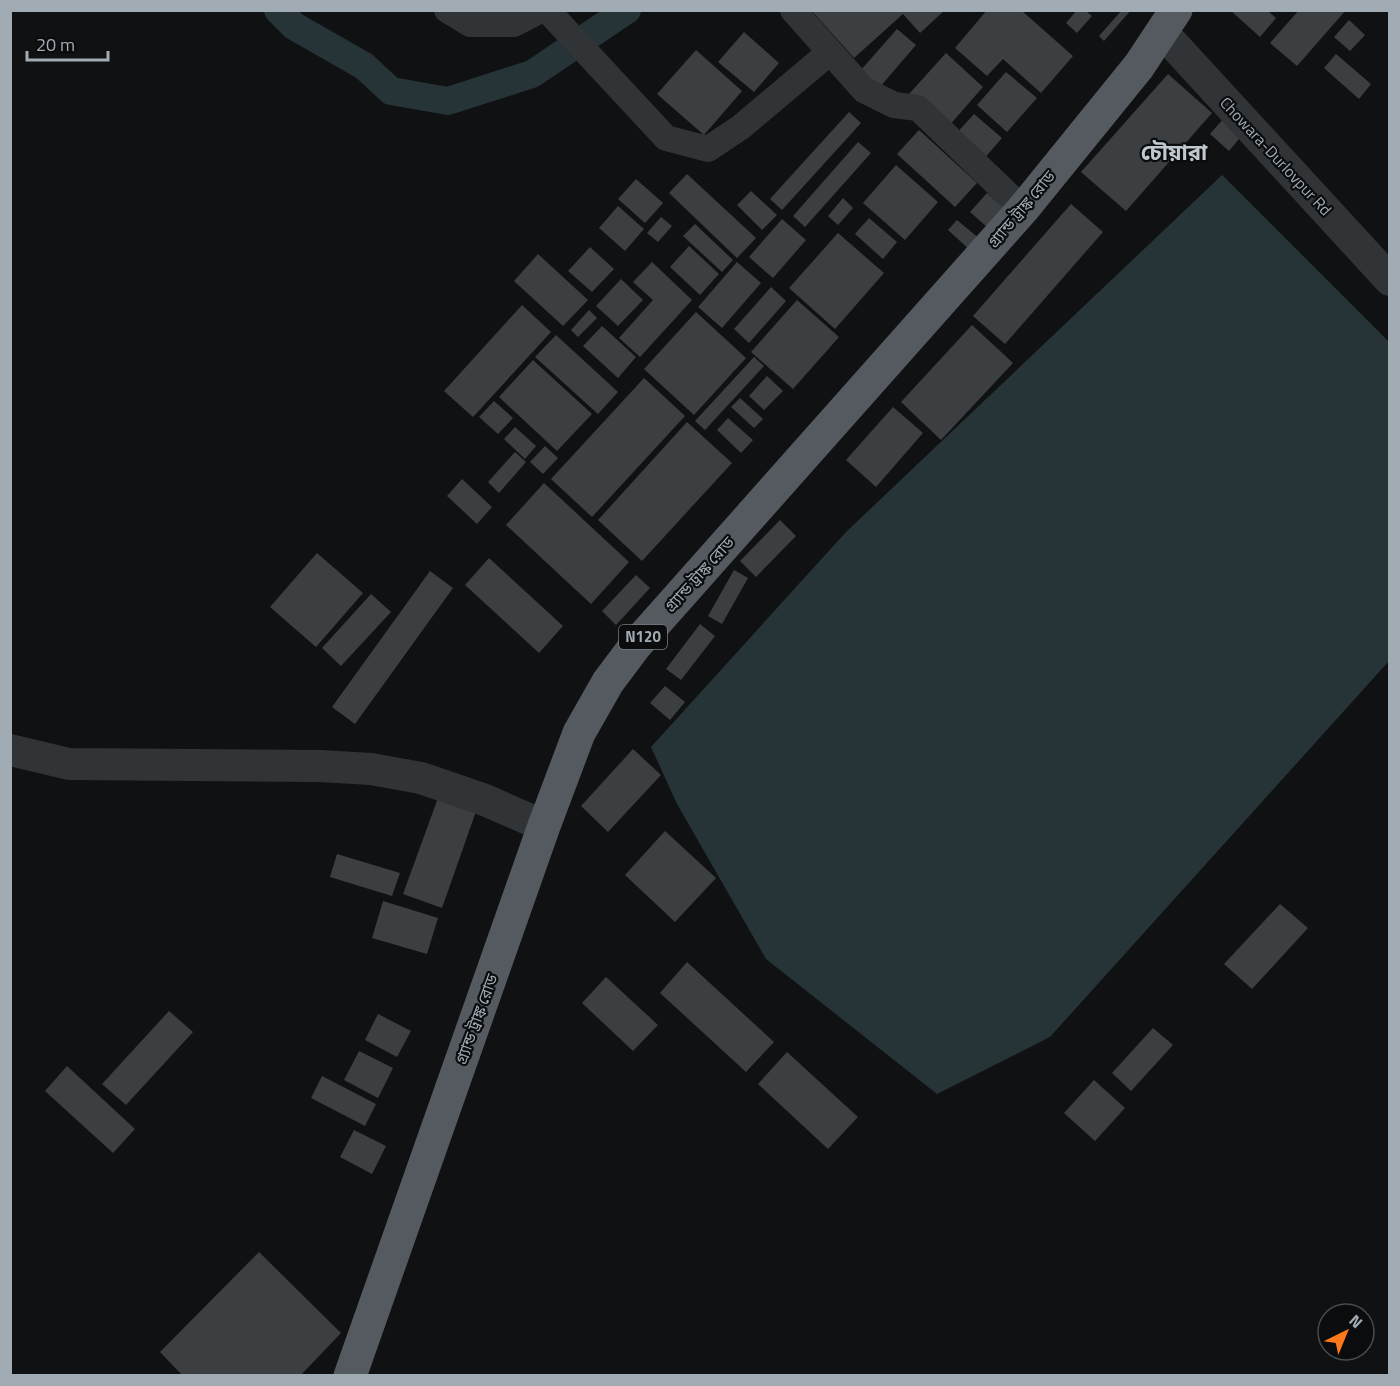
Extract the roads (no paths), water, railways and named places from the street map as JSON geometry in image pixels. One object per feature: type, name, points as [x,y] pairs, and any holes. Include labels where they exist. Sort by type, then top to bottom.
[{"type":"highway","name":"গ্র্যান্ড ট্রাঙ্ক রোড","points":[[350,1376],[544,826],[579,733],[608,682],[635,646],[1023,209],[1139,66],[1169,22]]},
{"type":"street","points":[[447,10],[470,24],[514,24],[549,15],[666,138],[708,148],[741,127],[830,52]]},
{"type":"street","points":[[793,10],[864,90],[894,105],[918,108],[1023,209]]},
{"type":"street","name":"Chowara-Durlovpur Rd","points":[[1169,22],[1389,280]]},
{"type":"street","points":[[10,750],[69,764],[320,766],[371,769],[422,778],[485,800],[544,826]]},
{"type":"waterway","points":[[278,10],[294,26],[364,66],[391,91],[448,101],[532,74],[627,10]]},
{"type":"district","name":"চৌয়ারা","points":[[1174,152]]}]
